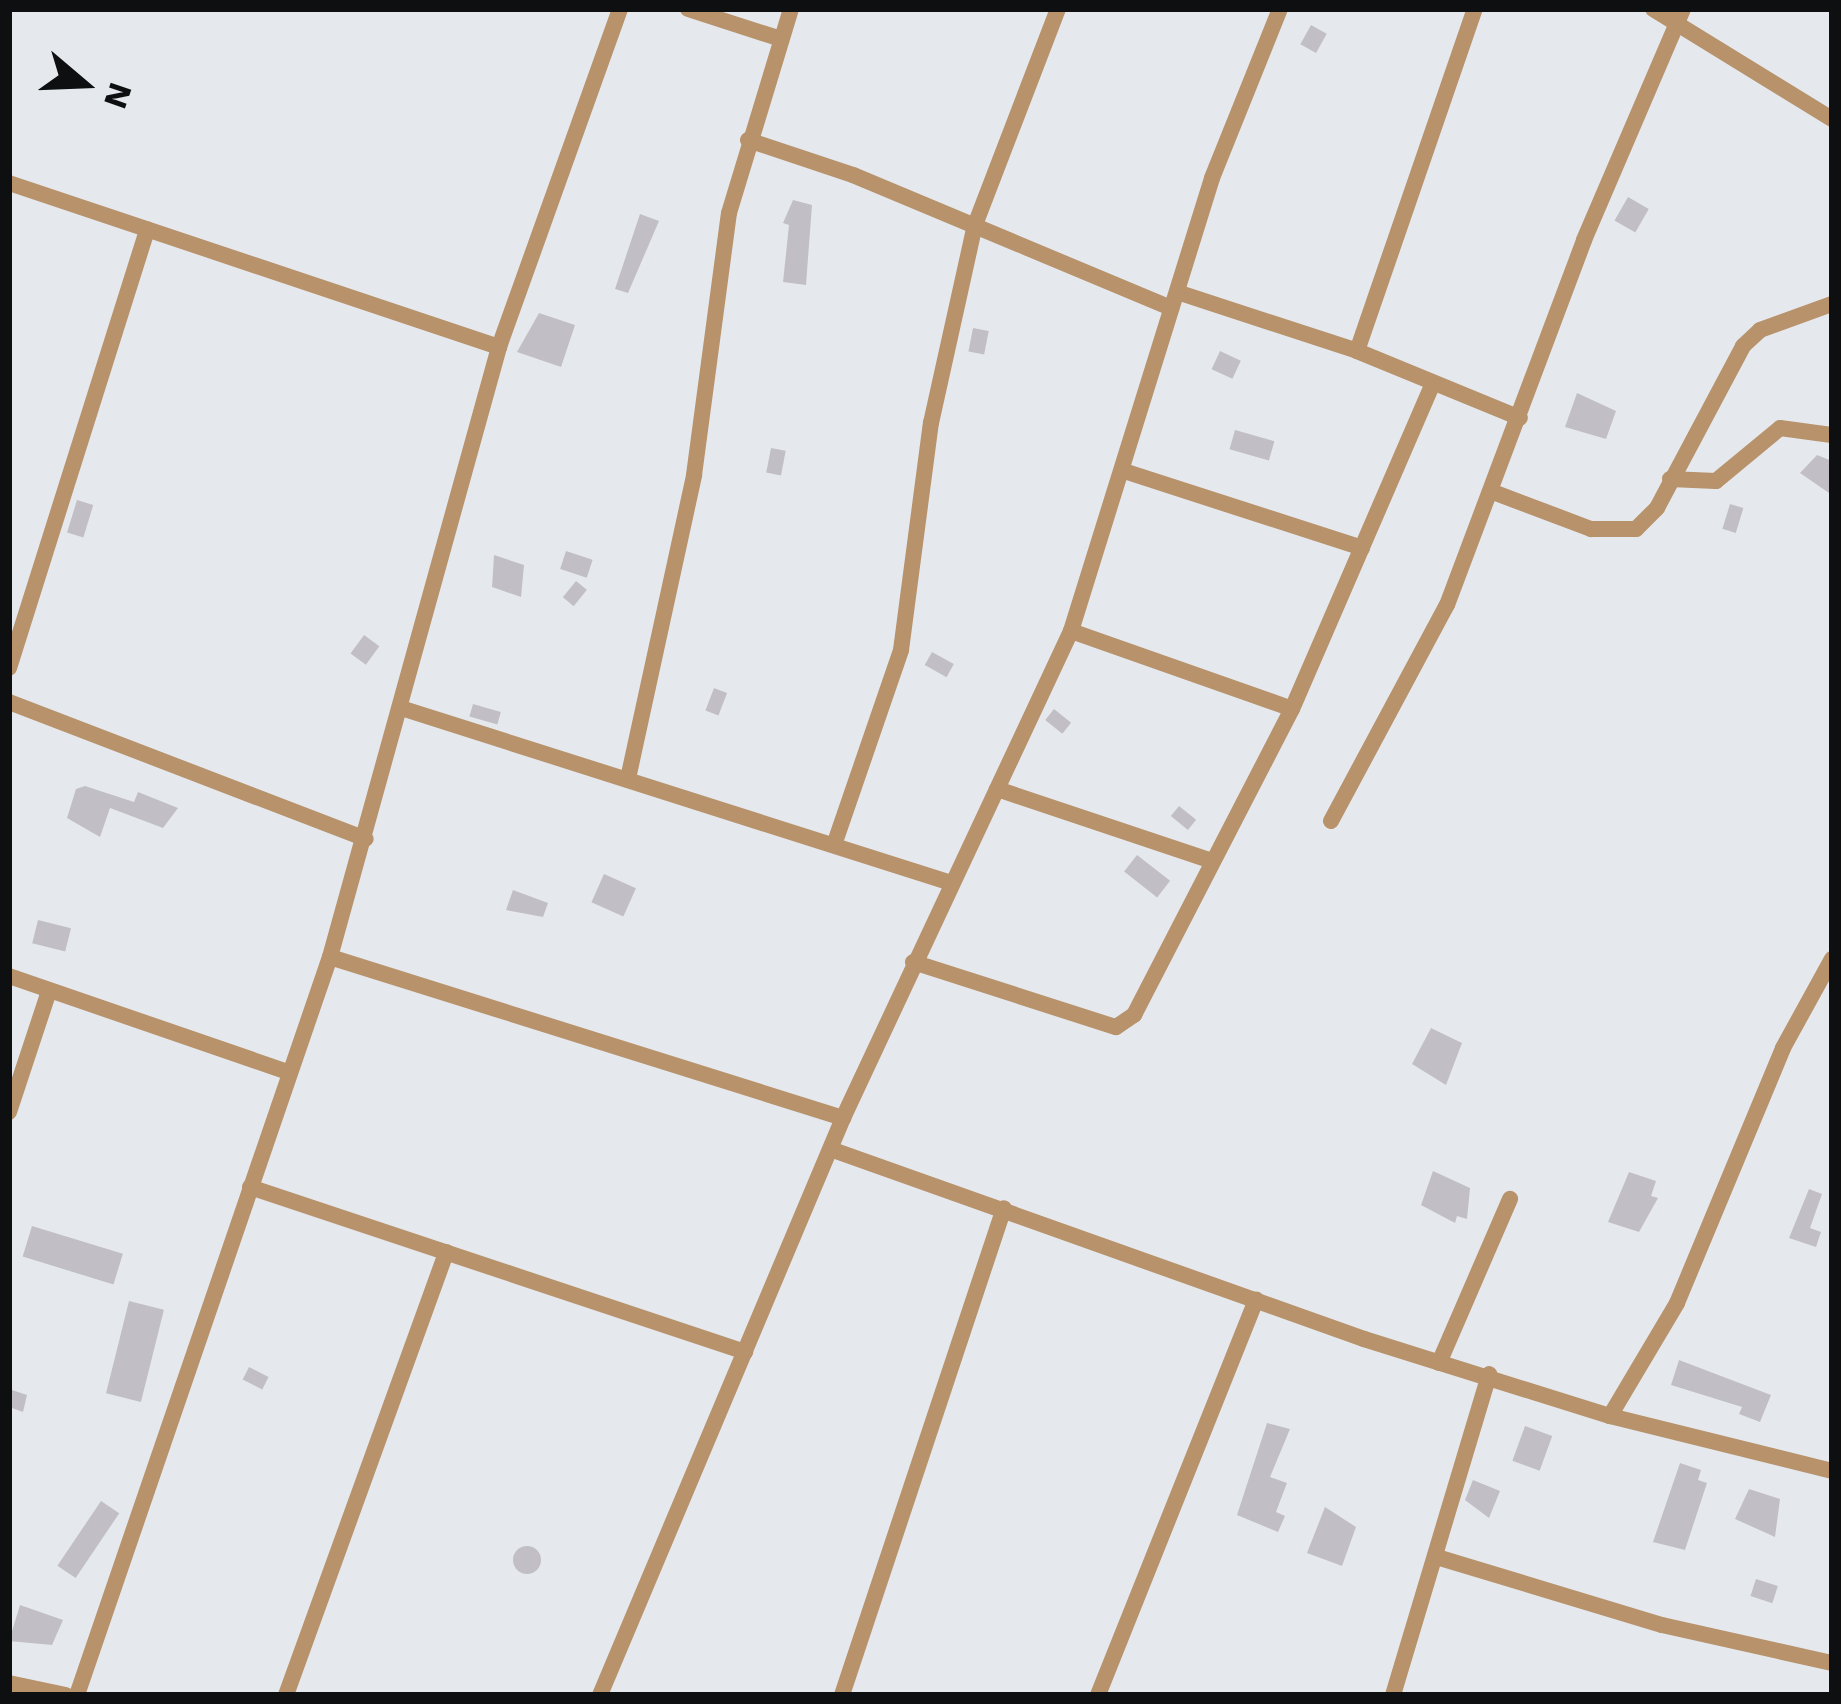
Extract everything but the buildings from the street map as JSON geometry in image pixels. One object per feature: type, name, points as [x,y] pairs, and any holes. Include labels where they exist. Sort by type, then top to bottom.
[{"type":"street","points":[[76,1695],[330,957],[499,347],[620,9]]},
{"type":"street","points":[[688,9],[778,38]]},
{"type":"street","points":[[628,774],[694,475],[714,299],[748,140],[791,9]]},
{"type":"street","points":[[834,845],[901,650],[931,423],[975,225],[1058,9]]},
{"type":"street","points":[[600,1695],[843,1118],[1071,632],[1126,472],[1174,300],[1243,92],[1280,9]]},
{"type":"street","points":[[1357,351],[1475,9]]},
{"type":"street","points":[[1653,9],[1679,16],[1832,119]]},
{"type":"street","points":[[1330,821],[1417,668],[1493,492],[1679,16]]},
{"type":"street","points":[[748,140],[1174,300],[1357,351],[1520,418]]},
{"type":"street","points":[[9,183],[499,347]]},
{"type":"street","points":[[9,668],[147,229]]},
{"type":"street","points":[[1493,492],[1611,532],[1647,523],[1743,346],[1760,330],[1832,304]]},
{"type":"street","points":[[913,962],[1116,1027],[1134,1015],[1209,860],[1292,709],[1433,382]]},
{"type":"street","points":[[1670,479],[1716,481],[1780,428],[1832,435]]},
{"type":"street","points":[[1126,472],[1362,548]]},
{"type":"street","points":[[1071,632],[1292,709]]},
{"type":"street","points":[[9,702],[366,839]]},
{"type":"street","points":[[401,707],[628,774],[951,883]]},
{"type":"street","points":[[997,790],[1209,860]]},
{"type":"street","points":[[330,957],[843,1118]]},
{"type":"street","points":[[1610,1416],[1677,1303],[1783,1048],[1832,959]]},
{"type":"street","points":[[9,976],[290,1073]]},
{"type":"street","points":[[9,1112],[50,991]]},
{"type":"street","points":[[833,1150],[1439,1364],[1489,1373],[1610,1416],[1832,1471]]},
{"type":"street","points":[[250,1187],[745,1352]]},
{"type":"street","points":[[1439,1364],[1510,1199]]},
{"type":"street","points":[[842,1695],[1004,1208]]},
{"type":"street","points":[[286,1695],[446,1252]]},
{"type":"street","points":[[1098,1695],[1256,1299]]},
{"type":"street","points":[[1393,1695],[1440,1558],[1489,1373]]},
{"type":"street","points":[[1440,1558],[1662,1625],[1832,1663]]},
{"type":"street","points":[[9,1683],[66,1695]]}]
